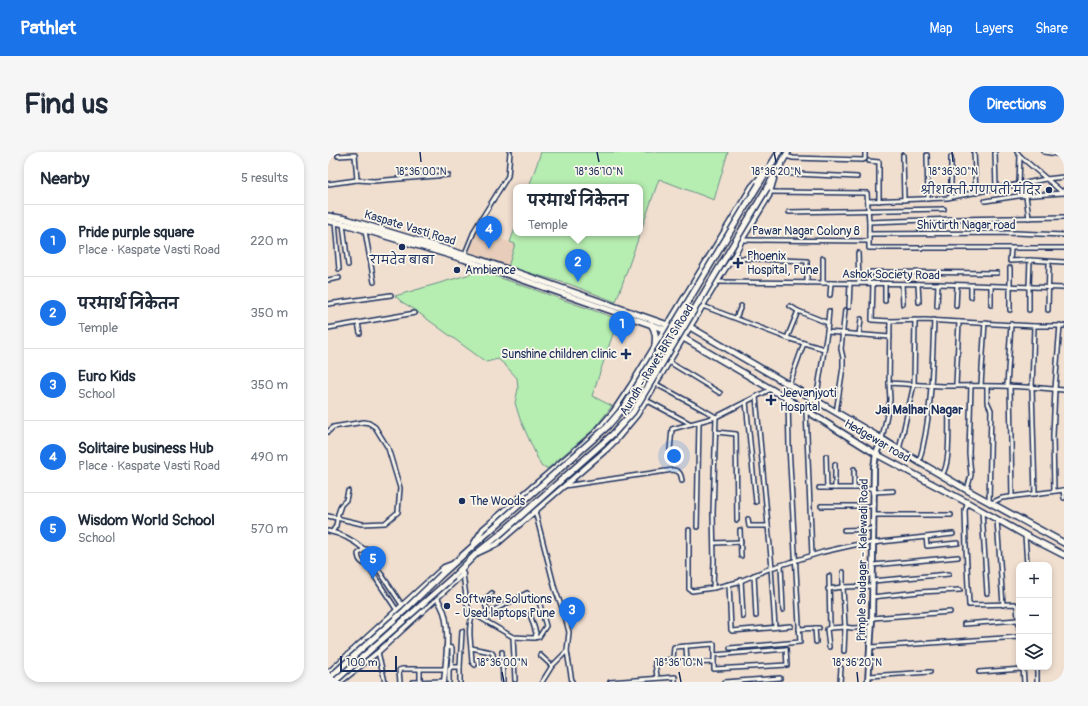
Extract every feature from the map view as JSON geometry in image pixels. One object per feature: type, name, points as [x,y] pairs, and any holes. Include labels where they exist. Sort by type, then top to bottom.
[{"type":"main road","points":[[328,679],[404,611],[454,563],[607,427],[625,406],[779,152]]},
{"type":"main road","points":[[334,682],[453,577],[462,571],[478,553],[613,434],[633,412],[769,190],[776,173],[787,154]]},
{"type":"main road","name":"Kaspate Vasti Road","points":[[328,216],[346,219],[463,257],[666,327]]},
{"type":"main road","name":"Kaspate Vasti Road","points":[[328,221],[463,257]]},
{"type":"main road","name":"Kaspate Vasti Road","points":[[600,304],[651,324],[666,327]]},
{"type":"main road","points":[[651,324],[656,333],[655,345]]},
{"type":"main road","points":[[666,327],[690,327]]},
{"type":"main road","name":"Hedgewar road","points":[[666,327],[788,399],[876,454],[1064,555]]},
{"type":"main road","name":"Hedgewar road","points":[[690,327],[967,490],[1064,543]]},
{"type":"main road","name":"Pimple Saudagar - Kalewadi Road","points":[[868,682],[871,647],[873,584],[874,468],[876,454],[882,439]]},
{"type":"street","points":[[463,257],[475,229],[508,176],[510,152]]},
{"type":"street","points":[[787,154],[793,158],[863,160],[865,159],[865,152]]},
{"type":"street","points":[[974,152],[976,193]]},
{"type":"street","points":[[1017,152],[1046,179],[1064,192]]},
{"type":"street","points":[[1044,152],[1064,155]]},
{"type":"street","points":[[995,153],[996,188]]},
{"type":"street","points":[[338,156],[355,155],[357,180]]},
{"type":"street","points":[[902,155],[904,200]]},
{"type":"street","points":[[927,155],[928,199]]},
{"type":"street","points":[[1019,184],[1020,156]]},
{"type":"street","points":[[951,157],[951,197]]},
{"type":"street","points":[[869,160],[879,162],[879,201]]},
{"type":"street","name":"Aundh - Ravet BRTS Road","points":[[472,547],[483,529],[588,439],[603,424],[620,402],[752,186],[768,170]]},
{"type":"street","points":[[776,173],[857,177]]},
{"type":"street","points":[[328,184],[357,180],[374,181],[448,174]]},
{"type":"street","points":[[868,202],[951,197],[1064,177]]},
{"type":"street","points":[[769,190],[867,193],[869,248],[1064,248]]},
{"type":"street","name":"Aundh - Ravet BRTS Road","points":[[478,553],[497,544],[564,486],[617,439],[637,415],[733,258],[742,240],[769,196],[769,190]]},
{"type":"street","points":[[985,201],[1064,192]]},
{"type":"street","points":[[1026,196],[1029,218]]},
{"type":"street","points":[[789,212],[944,209]]},
{"type":"street","points":[[869,222],[1064,217]]},
{"type":"street","points":[[335,222],[339,269]]},
{"type":"street","points":[[342,224],[348,265]]},
{"type":"street","points":[[365,231],[374,282]]},
{"type":"street","name":"Shivtirth Nagar road","points":[[868,234],[1015,233],[1064,235]]},
{"type":"street","name":"Pawar Nagar Colony 8","points":[[742,240],[869,241]]},
{"type":"street","points":[[1011,249],[1010,261],[1030,260],[1064,262]]},
{"type":"street","points":[[858,253],[859,283]]},
{"type":"street","points":[[733,258],[807,260],[807,283]]},
{"type":"street","points":[[823,258],[823,283]]},
{"type":"street","points":[[1029,310],[1030,260]]},
{"type":"street","points":[[1048,310],[1049,264]]},
{"type":"street","points":[[1010,268],[1010,310]]},
{"type":"street","points":[[868,283],[871,272],[997,273]]},
{"type":"street","points":[[328,280],[339,278]]},
{"type":"street","name":"Ashok Society Road","points":[[718,282],[938,284],[1064,288]]},
{"type":"street","points":[[830,295],[831,283]]},
{"type":"street","points":[[850,283],[850,307]]},
{"type":"street","points":[[873,284],[872,320],[934,320],[1034,326],[1064,326]]},
{"type":"street","points":[[885,284],[885,301]]},
{"type":"street","points":[[902,284],[903,304]]},
{"type":"street","points":[[918,284],[918,302]]},
{"type":"street","points":[[937,306],[938,284]]},
{"type":"street","points":[[956,306],[957,285]]},
{"type":"street","points":[[970,297],[971,286]]},
{"type":"street","points":[[991,286],[991,305]]},
{"type":"street","points":[[328,304],[391,295]]},
{"type":"street","points":[[703,306],[787,338],[824,349]]},
{"type":"street","points":[[736,318],[741,306]]},
{"type":"street","points":[[790,306],[798,311],[828,322]]},
{"type":"street","points":[[836,413],[843,367],[841,349],[845,310]]},
{"type":"street","points":[[787,338],[798,311]]},
{"type":"street","points":[[816,401],[829,311]]},
{"type":"street","points":[[328,328],[415,313]]},
{"type":"street","points":[[859,335],[861,319]]},
{"type":"street","points":[[882,439],[890,400],[890,320]]},
{"type":"street","points":[[899,450],[914,384],[915,320]]},
{"type":"street","points":[[919,462],[925,442],[931,385],[934,320]]},
{"type":"street","points":[[956,385],[959,322]]},
{"type":"street","points":[[982,385],[985,322]]},
{"type":"street","points":[[358,323],[360,333]]},
{"type":"street","points":[[1011,324],[1008,386],[1012,497]]},
{"type":"street","points":[[1034,326],[1032,388],[1035,494]]},
{"type":"street","points":[[1054,491],[1053,436],[1060,326]]},
{"type":"street","points":[[827,332],[890,337]]},
{"type":"street","points":[[789,385],[804,343]]},
{"type":"street","points":[[669,362],[720,393]]},
{"type":"street","points":[[889,383],[1008,386],[1064,390]]},
{"type":"street","points":[[656,384],[716,417]]},
{"type":"street","points":[[967,490],[971,475],[969,453],[971,385]]},
{"type":"street","points":[[987,386],[987,401],[991,410],[990,502],[1002,498],[1063,490],[1064,498]]},
{"type":"street","points":[[670,450],[672,429],[716,417],[771,389]]},
{"type":"street","points":[[756,397],[767,509],[775,627]]},
{"type":"street","points":[[730,648],[800,642],[789,446],[788,399]]},
{"type":"street","points":[[646,400],[691,424]]},
{"type":"street","points":[[746,402],[756,502]]},
{"type":"street","points":[[806,411],[812,555]]},
{"type":"street","points":[[942,475],[948,462],[949,411]]},
{"type":"street","points":[[713,588],[713,513],[716,417]]},
{"type":"street","points":[[328,432],[333,427],[364,422],[375,428],[388,448],[400,488],[398,512],[385,523],[362,524],[328,516]]},
{"type":"street","points":[[698,527],[699,422]]},
{"type":"street","points":[[716,432],[736,434],[737,520]]},
{"type":"street","points":[[826,456],[827,488]]},
{"type":"street","points":[[835,464],[835,488]]},
{"type":"street","points":[[854,469],[854,488]]},
{"type":"street","points":[[564,486],[673,470],[681,474],[682,480]]},
{"type":"street","points":[[819,488],[854,488],[893,491]]},
{"type":"street","points":[[348,491],[346,500],[342,504],[337,518],[336,526],[330,532],[351,539],[364,549],[369,549],[372,551],[374,555],[374,563],[412,620]]},
{"type":"street","points":[[968,503],[965,510],[969,605],[1015,604],[1016,607]]},
{"type":"street","points":[[821,506],[874,506]]},
{"type":"street","points":[[535,511],[555,590],[564,613],[569,632],[567,651],[572,682]]},
{"type":"street","points":[[982,511],[987,593]]},
{"type":"street","points":[[874,515],[951,515]]},
{"type":"street","points":[[748,519],[749,526],[767,526]]},
{"type":"street","points":[[997,520],[1003,605]]},
{"type":"street","points":[[689,530],[689,589],[692,591],[729,584],[795,560],[854,545],[953,534]]},
{"type":"street","points":[[740,530],[740,556]]},
{"type":"street","points":[[844,530],[874,530]]},
{"type":"street","points":[[1025,535],[1027,562]]},
{"type":"street","points":[[926,537],[927,546],[958,543]]},
{"type":"street","points":[[714,543],[741,542]]},
{"type":"street","points":[[364,549],[358,554],[359,559],[362,563],[367,565],[407,625]]},
{"type":"street","points":[[873,565],[958,558]]},
{"type":"street","points":[[328,673],[444,567],[454,563]]},
{"type":"street","points":[[781,565],[783,610]]},
{"type":"street","points":[[340,682],[378,652],[437,598],[462,571]]},
{"type":"street","points":[[462,571],[467,604],[472,617],[469,630],[472,662],[475,665]]},
{"type":"street","points":[[843,572],[845,627],[844,651]]},
{"type":"street","points":[[828,589],[949,574]]},
{"type":"street","points":[[754,575],[756,616]]},
{"type":"street","points":[[829,576],[829,647]]},
{"type":"street","points":[[742,580],[744,617]]},
{"type":"street","points":[[729,584],[732,631],[792,626]]},
{"type":"street","points":[[872,596],[960,590]]},
{"type":"street","points":[[488,613],[484,600],[492,593]]},
{"type":"street","points":[[472,617],[488,613],[527,593]]},
{"type":"street","points":[[437,598],[446,617],[446,682]]},
{"type":"street","points":[[477,616],[513,637],[536,638],[546,626],[538,598]]},
{"type":"street","points":[[872,618],[950,612]]},
{"type":"street","points":[[530,614],[536,633],[536,638]]},
{"type":"street","points":[[964,624],[1016,620]]},
{"type":"street","points":[[830,628],[871,627]]},
{"type":"street","points":[[815,628],[816,642]]},
{"type":"street","points":[[799,629],[819,628]]},
{"type":"street","points":[[460,682],[462,631]]},
{"type":"street","points":[[513,637],[515,680]]},
{"type":"street","points":[[871,647],[1016,637]]},
{"type":"street","points":[[657,677],[655,662],[673,660],[674,647],[714,644],[714,655],[714,662],[714,669],[787,665],[786,649],[714,655]]},
{"type":"street","points":[[686,646],[687,662],[714,662]]},
{"type":"street","points":[[446,647],[452,648],[451,667],[446,682]]},
{"type":"street","points":[[471,648],[491,652],[493,654],[494,661],[502,667]]},
{"type":"street","points":[[542,682],[552,666],[567,651]]},
{"type":"street","points":[[378,652],[385,682]]},
{"type":"street","points":[[502,652],[503,682]]},
{"type":"street","points":[[540,655],[552,666]]},
{"type":"street","points":[[451,667],[460,667]]},
{"type":"street","points":[[840,682],[841,668]]},
{"type":"street","points":[[400,682],[400,669],[445,669]]},
{"type":"street","points":[[420,669],[420,682]]},
{"type":"street","points":[[979,672],[1016,669]]},
{"type":"street","points":[[1023,670],[1024,682]]},
{"type":"street","points":[[1037,670],[1038,682]]},
{"type":"street","points":[[869,676],[930,672]]},
{"type":"street","points":[[610,682],[657,677],[675,677],[675,682]]},
{"type":"street","points":[[724,682],[780,678]]},
{"type":"street","points":[[413,682],[446,682]]},
{"type":"shaded area","points":[[477,231],[515,244],[508,267],[468,254]]},
{"type":"green space","points":[[541,152],[728,152],[714,200],[659,179],[643,225],[643,184],[530,184]]},
{"type":"green space","points":[[513,234],[513,236],[639,236],[616,302],[569,284],[508,267],[515,244],[510,242]]},
{"type":"green space","points":[[481,271],[618,319],[592,396],[612,406],[594,429],[547,469],[546,467],[541,466],[520,419],[515,403],[518,389],[517,378],[498,359],[486,362],[395,296]]},
{"type":"place","name":"श्रीशक्ती गणपती मंदिर","points":[[1049,190]]},
{"type":"place","name":"रामदेव बाबा","points":[[402,247]]},
{"type":"place","name":"Solitaire business Hub","points":[[489,249]]},
{"type":"place","name":"Phoenix Hospital, Pune","points":[[738,263]]},
{"type":"place","name":"Ambience","points":[[457,270]]},
{"type":"place","name":"परमार्थ निकेतन","points":[[578,282]]},
{"type":"place","name":"Pride purple square","points":[[622,344]]},
{"type":"place","name":"Sunshine children clinic","points":[[626,354]]},
{"type":"place","name":"Jeevanjyoti Hospital","points":[[771,400]]},
{"type":"place","name":"The Woods","points":[[462,501]]},
{"type":"place","name":"Wisdom World School","points":[[373,579]]},
{"type":"place","name":"Software Solutions - Used laptops Pune","points":[[447,606]]},
{"type":"place","name":"Euro Kids","points":[[572,630]]},
{"type":"district","name":"Jai Malhar Nagar","points":[[919,410]]}]
